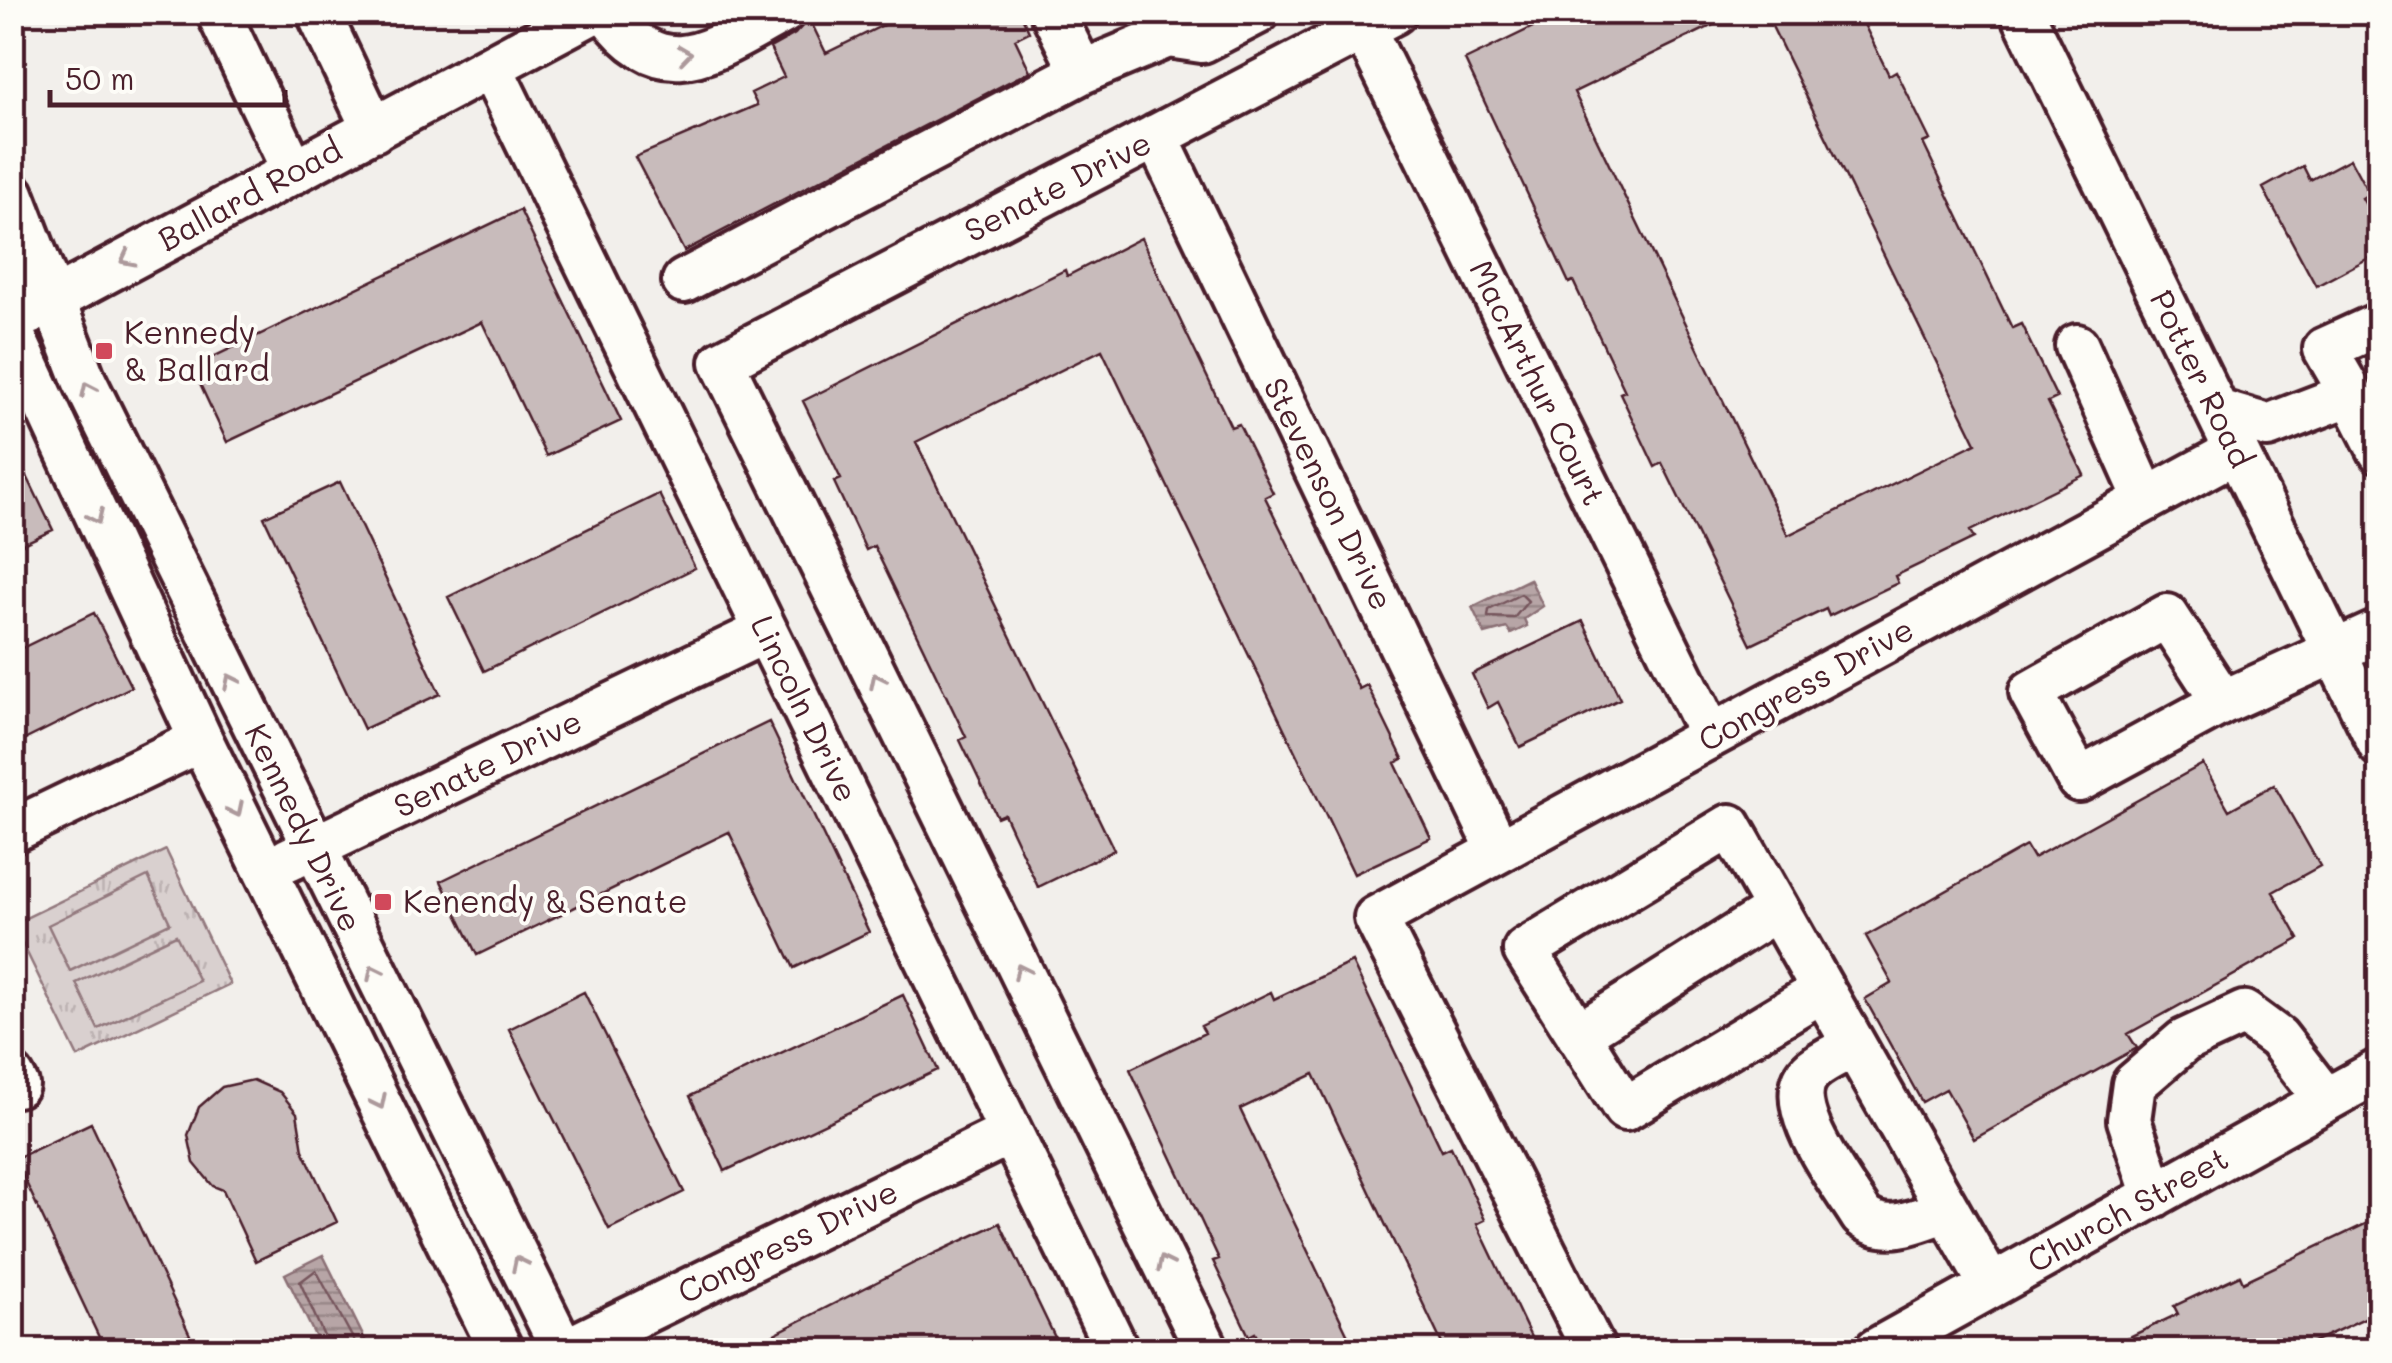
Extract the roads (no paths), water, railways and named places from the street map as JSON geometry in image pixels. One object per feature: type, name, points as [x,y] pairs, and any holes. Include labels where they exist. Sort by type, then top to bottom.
[{"type":"street","points":[[218,12],[294,172]]},
{"type":"street","points":[[318,12],[374,130]]},
{"type":"street","name":"Ballard Road","points":[[12,321],[593,12]]},
{"type":"street","points":[[607,12],[624,36],[648,54],[681,58],[712,49],[783,12]]},
{"type":"street","points":[[1052,12],[1082,72]]},
{"type":"street","points":[[684,281],[1082,72],[1162,24],[1202,41],[1258,12]]},
{"type":"street","name":"Potter Road","points":[[2022,12],[2380,746]]},
{"type":"street","name":"Senate Drive","points":[[1207,1350],[722,362],[1379,21]]},
{"type":"street","name":"MacArthur Court","points":[[1379,21],[1711,736]]},
{"type":"street","name":"Lincoln Drive","points":[[491,68],[1117,1350]]},
{"type":"street","name":"Stevenson Drive","points":[[1156,136],[1499,852]]},
{"type":"street","name":"Kennedy Drive","points":[[12,194],[50,301],[84,380],[312,848],[564,1350]]},
{"type":"street","points":[[2380,324],[2325,348],[2380,451]]},
{"type":"street","name":"Kennedy Drive","points":[[12,332],[202,740],[501,1350]]},
{"type":"street","points":[[2077,346],[2146,500]]},
{"type":"street","points":[[2216,411],[2268,426],[2351,394]]},
{"type":"street","name":"Congress Drive","points":[[1594,1350],[1376,918],[2236,451]]},
{"type":"street","name":"Senate Drive","points":[[265,871],[766,630]]},
{"type":"street","points":[[2223,702],[2380,631]]},
{"type":"street","points":[[12,831],[202,740]]},
{"type":"street","points":[[1823,990],[1624,1110],[1525,950],[1730,826],[1948,1210],[1990,1286]]},
{"type":"street","points":[[1578,1035],[1777,908]]},
{"type":"street","points":[[2154,1196],[2129,1120],[2134,1084],[2184,1041],[2244,1013],[2278,1038],[2326,1100]]},
{"type":"street","points":[[1854,1045],[1811,1070],[1801,1086],[1800,1106],[1810,1130],[1862,1216],[1874,1226],[1892,1228],[1948,1210]]},
{"type":"street","name":"Church Street","points":[[1876,1350],[2380,1070]]},
{"type":"street","name":"Congress Drive","points":[[564,1350],[1010,1132]]},
{"type":"water","points":[[1530,579],[1543,606],[1524,619],[1527,626],[1511,634],[1507,628],[1485,634],[1472,607]]},
{"type":"water","points":[[323,1255],[370,1350],[322,1350],[285,1274]]},
{"type":"place","name":"Kennedy & Ballard","points":[[104,351]]},
{"type":"place","name":"Kenendy & Senate","points":[[383,902]]}]
